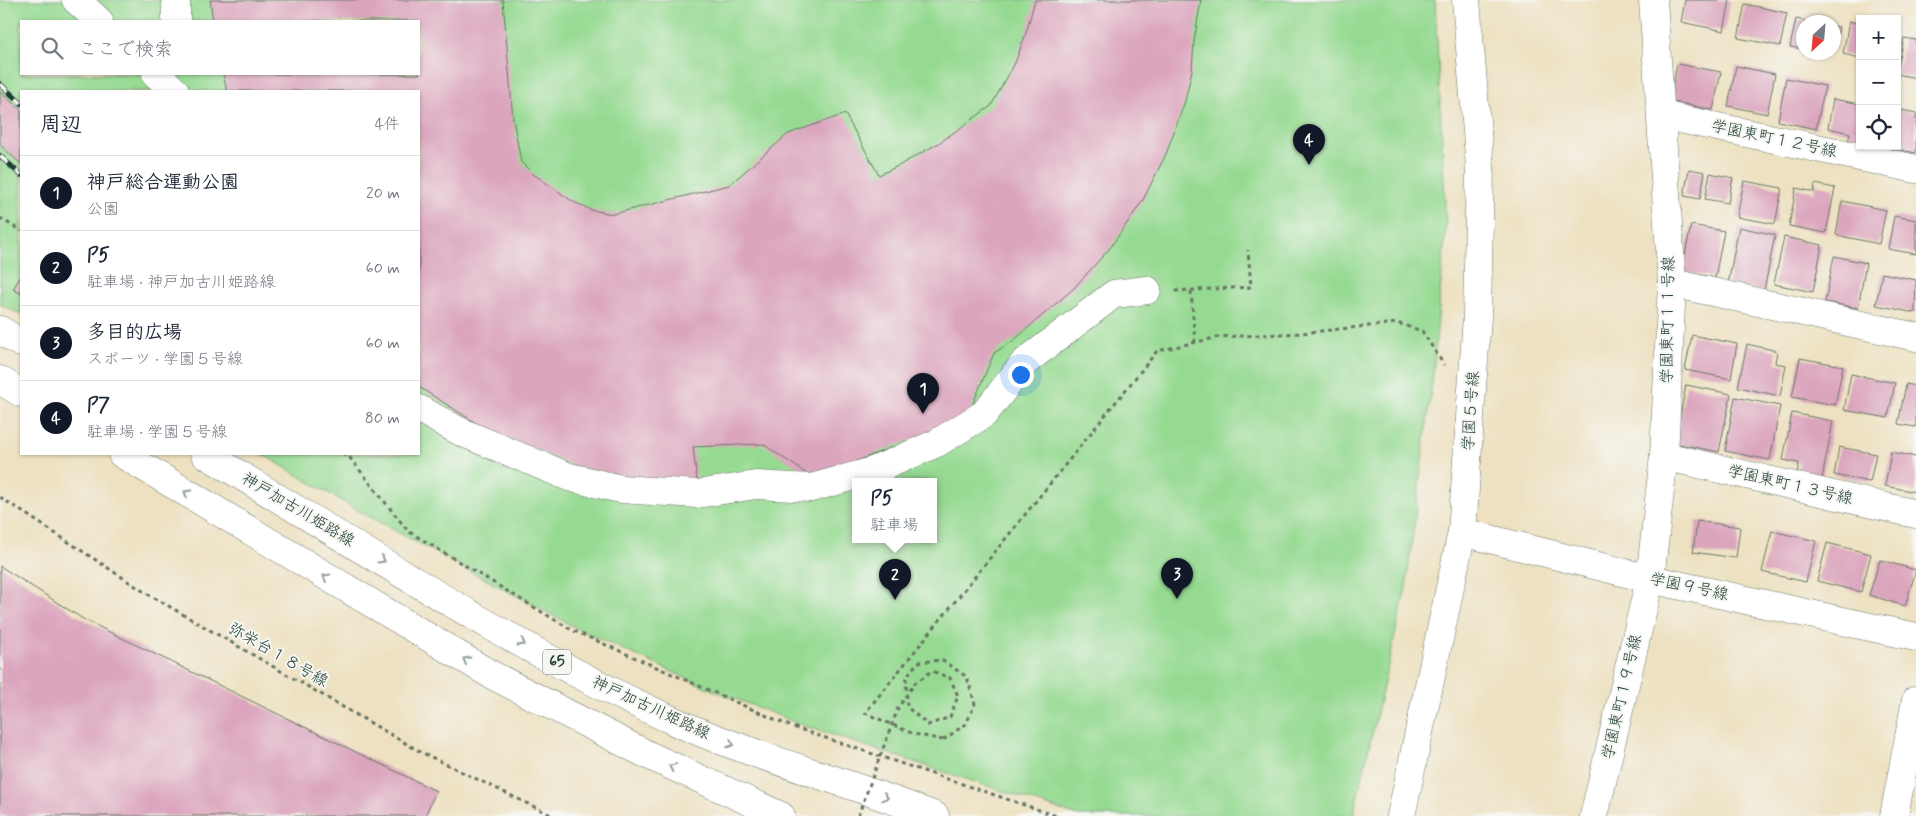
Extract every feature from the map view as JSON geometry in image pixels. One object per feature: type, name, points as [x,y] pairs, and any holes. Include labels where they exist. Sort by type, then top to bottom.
[{"type":"street","points":[[76,0],[98,20]]},
{"type":"street","points":[[176,0],[176,20]]},
{"type":"street","name":"学園５号線","points":[[1401,816],[1462,532],[1477,317],[1480,168],[1466,0]]},
{"type":"street","name":"学園東町１１号線","points":[[1650,579],[1664,456],[1672,283],[1653,0]]},
{"type":"street","points":[[157,75],[174,90]]},
{"type":"street","points":[[182,75],[185,90]]},
{"type":"street","name":"学園東町１２号線","points":[[1661,115],[1916,169]]},
{"type":"street","points":[[1672,283],[1916,337]]},
{"type":"street","points":[[420,410],[461,432],[570,476],[621,488],[697,494],[756,485],[811,488],[873,471],[937,443],[984,414],[1025,362],[1114,294],[1147,290]]},
{"type":"street","points":[[0,330],[20,342]]},
{"type":"street","points":[[0,380],[20,392]]},
{"type":"street","points":[[124,455],[498,679],[648,756],[780,816]]},
{"type":"street","name":"神戸加古川姫路線","points":[[207,455],[552,660],[634,702],[715,738],[935,816]]},
{"type":"street","name":"学園東町１３号線","points":[[1664,456],[1916,514]]},
{"type":"street","name":"学園９号線","points":[[1462,532],[1650,579],[1916,637]]},
{"type":"street","name":"学園東町１９号線","points":[[1594,816],[1650,579]]},
{"type":"street","points":[[1894,816],[1916,700]]},
{"type":"path","points":[[0,218],[20,230]]},
{"type":"path","points":[[1147,290],[1191,291],[1252,287],[1248,250]]},
{"type":"path","points":[[1191,291],[1195,342]]},
{"type":"path","points":[[858,816],[898,708],[904,700],[909,691],[915,683],[932,671],[950,678],[958,696],[950,717],[928,725],[907,707],[906,697],[906,687],[906,677],[918,662],[942,660],[967,677],[975,704],[966,724],[944,740],[914,734],[865,714],[1157,351],[1219,336],[1302,333],[1397,323],[1422,331],[1446,368]]},
{"type":"path","points":[[344,455],[350,458],[408,531],[570,629],[790,726],[1057,816]]},
{"type":"path","name":"弥栄台１８号線","points":[[0,497],[146,593],[410,746],[553,816]]},
{"type":"green space","points":[[0,0],[1435,0],[1446,224],[1433,375],[1406,588],[1353,816],[1078,816],[802,725],[708,688],[578,629],[366,515],[264,455],[420,455],[420,90],[20,90],[20,314],[0,304]]},
{"type":"building","points":[[210,0],[503,0],[513,119],[521,162],[532,173],[572,201],[591,210],[613,214],[729,185],[788,134],[845,114],[879,175],[900,165],[939,143],[991,106],[1015,63],[1035,0],[1201,0],[1194,41],[1192,70],[1185,101],[1166,154],[1143,200],[1110,248],[1074,288],[1014,340],[994,353],[969,413],[936,430],[813,478],[763,444],[693,447],[697,481],[634,478],[573,466],[484,428],[420,388],[420,90],[227,90],[223,75],[420,75],[420,20],[213,20]]},
{"type":"building","points":[[1685,0],[1730,0],[1724,31],[1681,22]]},
{"type":"building","points":[[1745,4],[1787,13],[1780,46],[1738,38]]},
{"type":"building","points":[[1796,19],[1796,48],[1790,47]]},
{"type":"building","points":[[1849,21],[1856,23],[1856,57],[1843,54]]},
{"type":"building","points":[[1904,38],[1916,40],[1916,78],[1901,75],[1901,53]]},
{"type":"building","points":[[1677,64],[1721,72],[1713,110],[1670,101]]},
{"type":"building","points":[[1736,66],[1775,74],[1767,114],[1728,106]]},
{"type":"building","points":[[1786,78],[1825,86],[1816,129],[1778,121]]},
{"type":"building","points":[[0,92],[20,109],[20,163],[0,145]]},
{"type":"building","points":[[1833,99],[1856,103],[1856,143],[1848,142],[1850,133],[1828,128]]},
{"type":"building","points":[[1901,110],[1916,113],[1916,153],[1900,150]]},
{"type":"building","points":[[1689,169],[1705,172],[1700,199],[1684,196]]},
{"type":"building","points":[[1710,173],[1733,178],[1728,203],[1705,199]]},
{"type":"building","points":[[1744,181],[1782,188],[1775,224],[1737,217]]},
{"type":"building","points":[[1815,184],[1835,188],[1826,233],[1789,226],[1796,188],[1814,192]]},
{"type":"building","points":[[1842,201],[1886,210],[1879,244],[1836,235]]},
{"type":"building","points":[[1894,216],[1916,220],[1916,254],[1888,249]]},
{"type":"building","points":[[1691,225],[1724,231],[1715,278],[1682,271]]},
{"type":"building","points":[[1739,227],[1775,235],[1764,291],[1728,284]]},
{"type":"building","points":[[1784,237],[1822,245],[1813,292],[1774,284]]},
{"type":"building","points":[[1834,256],[1866,263],[1858,308],[1825,302]]},
{"type":"building","points":[[1882,273],[1916,280],[1915,313],[1876,305]]},
{"type":"building","points":[[20,278],[20,293],[13,289]]},
{"type":"building","points":[[1692,335],[1737,344],[1731,379],[1685,370]]},
{"type":"building","points":[[1747,344],[1777,351],[1775,363],[1786,365],[1780,396],[1738,387]]},
{"type":"building","points":[[1800,358],[1843,366],[1835,405],[1792,397]]},
{"type":"building","points":[[1851,374],[1895,383],[1888,418],[1844,410]]},
{"type":"building","points":[[1906,384],[1916,386],[1916,427],[1898,424]]},
{"type":"building","points":[[1686,385],[1731,394],[1719,452],[1675,443]]},
{"type":"building","points":[[1735,397],[1780,406],[1770,460],[1725,451]]},
{"type":"building","points":[[1792,413],[1833,421],[1822,479],[1797,474],[1799,463],[1783,460]]},
{"type":"building","points":[[1839,447],[1876,454],[1870,482],[1834,475]]},
{"type":"building","points":[[1891,452],[1916,457],[1916,492],[1885,486]]},
{"type":"building","points":[[1697,521],[1740,527],[1736,558],[1693,552]]},
{"type":"building","points":[[1772,531],[1816,541],[1806,582],[1762,572]]},
{"type":"building","points":[[1827,543],[1871,554],[1861,592],[1817,581]]},
{"type":"building","points":[[1880,560],[1916,570],[1905,606],[1869,595]]},
{"type":"building","points":[[0,566],[83,619],[436,791],[425,816],[0,816]]},
{"type":"railway","points":[[0,84],[20,102]]},
{"type":"railway","points":[[0,156],[20,174]]},
{"type":"place","name":"P7","points":[[1309,165]]},
{"type":"place","name":"神戸総合運動公園","points":[[923,414]]},
{"type":"place","name":"多目的広場","points":[[1177,599]]},
{"type":"place","name":"P5","points":[[895,600]]}]
